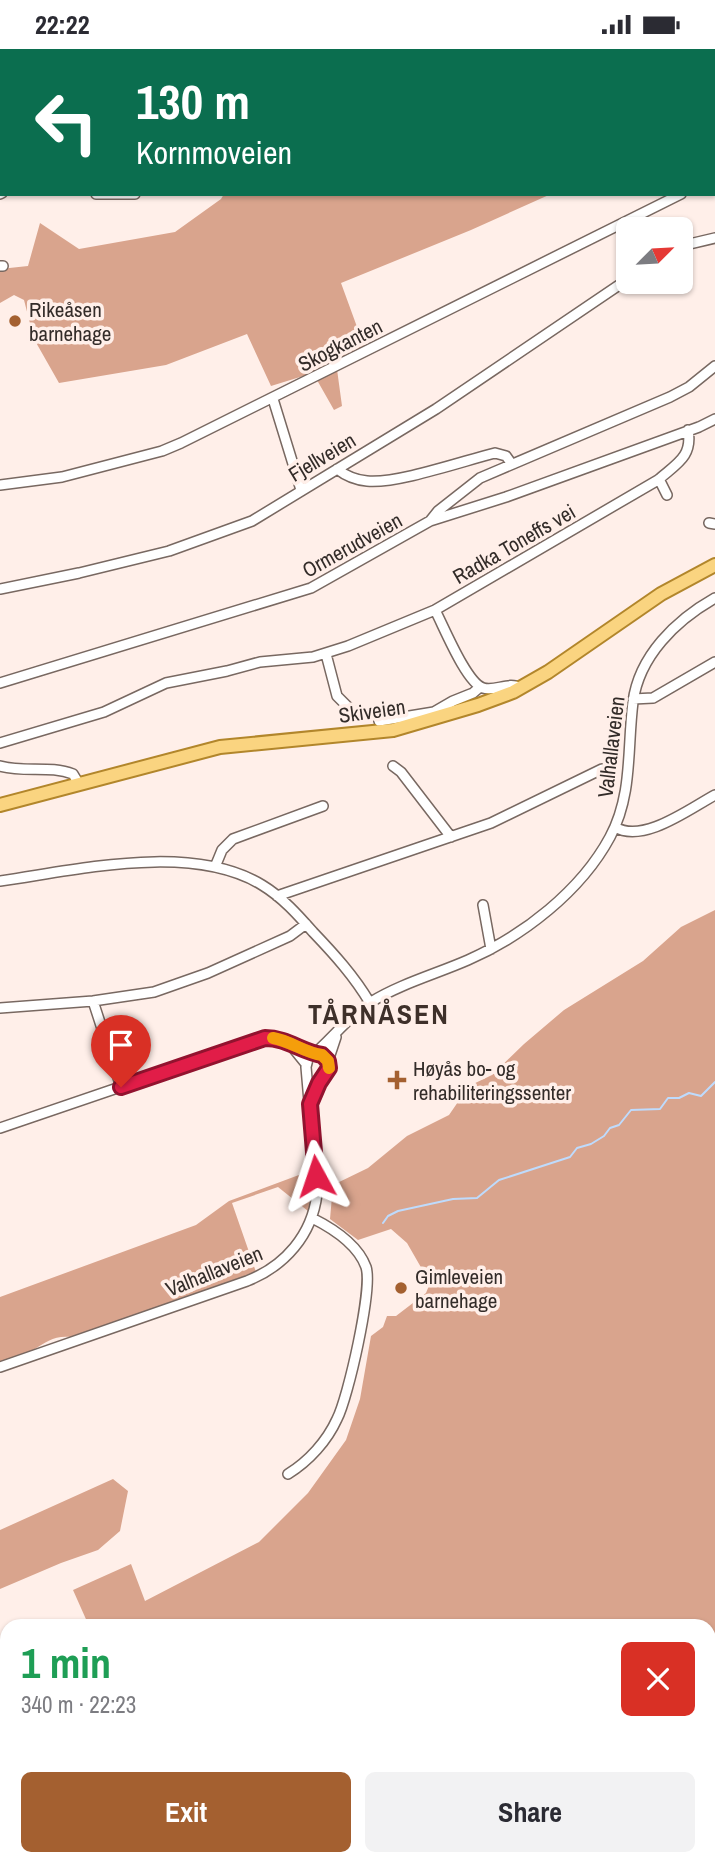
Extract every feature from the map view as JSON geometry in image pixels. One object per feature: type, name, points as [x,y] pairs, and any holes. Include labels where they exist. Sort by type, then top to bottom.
[{"type":"main road","name":"Skiveien","points":[[0,805],[234,744],[393,730],[478,705],[520,688],[548,672],[662,594],[715,565]]},
{"type":"street","name":"Skogkanten","points":[[0,485],[62,477],[162,451],[274,399],[677,196]]},
{"type":"street","points":[[693,243],[715,238]]},
{"type":"street","name":"Fjellveien","points":[[0,589],[116,565],[201,541],[252,521],[436,409],[616,287]]},
{"type":"street","points":[[430,521],[463,489],[480,478],[670,397],[715,366]]},
{"type":"street","points":[[274,399],[301,490]]},
{"type":"street","name":"Ormerudveien","points":[[0,684],[312,589],[430,521],[506,497],[715,419]]},
{"type":"street","name":"Radka Toneffs vei","points":[[0,743],[104,712],[166,683],[260,662],[326,654],[435,610],[659,479],[689,450],[688,430]]},
{"type":"street","points":[[337,469],[347,476],[367,481],[412,474],[495,453],[506,456],[511,463]]},
{"type":"street","points":[[659,479],[667,495]]},
{"type":"street","name":"Valhallaveien","points":[[315,1055],[355,1014],[370,1003],[491,949],[527,926],[558,900],[593,864],[615,827],[623,804],[628,776],[633,699],[643,670],[662,640],[690,614],[715,598]]},
{"type":"street","points":[[435,610],[470,677],[480,687],[488,689],[515,685],[520,688]]},
{"type":"street","points":[[326,654],[337,696],[352,712]]},
{"type":"street","points":[[633,699],[653,698],[715,662]]},
{"type":"street","points":[[379,721],[434,712],[480,687]]},
{"type":"street","points":[[0,766],[17,770],[63,771],[73,774],[79,784]]},
{"type":"street","points":[[393,767],[401,772],[451,837]]},
{"type":"street","points":[[277,895],[512,814],[602,769]]},
{"type":"street","points":[[615,827],[626,832],[659,826],[715,795]]},
{"type":"street","points":[[215,867],[223,848],[233,839],[323,806]]},
{"type":"street","points":[[0,881],[150,861],[178,861],[215,867],[256,882],[277,895],[351,974],[370,1003]]},
{"type":"street","points":[[484,905],[491,949]]},
{"type":"street","points":[[0,1008],[93,1001],[173,987],[289,936],[306,924]]},
{"type":"street","points":[[93,1001],[121,1087]]},
{"type":"street","name":"Valhallaveien","points":[[328,1061],[336,1035]]},
{"type":"street","points":[[0,1128],[257,1040],[272,1038],[288,1042],[324,1057],[329,1068],[323,1076],[314,1077],[288,1042]]},
{"type":"street","points":[[307,1068],[315,1055]]},
{"type":"street","name":"Valhallaveien","points":[[0,1367],[257,1277],[291,1252],[312,1218],[317,1184],[307,1068]]},
{"type":"street","name":"Valhallaveien","points":[[310,1104],[323,1076]]},
{"type":"street","points":[[288,1474],[315,1451],[339,1416],[368,1292],[366,1269],[356,1252],[340,1235],[312,1218]]},
{"type":"shaded area","points":[[223,196],[547,196],[341,283],[364,346],[336,362],[342,406],[334,410],[313,373],[271,386],[247,334],[166,365],[59,383],[34,339],[24,300],[14,295],[0,303],[0,269],[28,266],[40,223],[79,249],[175,232]]},
{"type":"shaded area","points":[[715,910],[715,1619],[86,1619],[73,1590],[131,1564],[145,1601],[259,1542],[308,1493],[346,1440],[360,1399],[371,1336],[383,1327],[387,1316],[396,1316],[426,1293],[430,1283],[407,1243],[391,1229],[358,1240],[330,1219],[333,1185],[368,1168],[407,1136],[449,1115],[469,1086],[492,1075],[564,1010],[643,961],[681,927]]},
{"type":"shaded area","points":[[315,1169],[308,1211],[278,1187],[232,1203],[256,1272],[71,1337],[55,1338],[29,1352],[0,1362],[0,1297],[196,1225],[229,1201]]},
{"type":"shaded area","points":[[113,1479],[128,1491],[120,1531],[98,1550],[0,1589],[0,1530]]},
{"type":"waterway","points":[[383,1223],[388,1216],[398,1211],[453,1199],[477,1198],[499,1180],[570,1157],[577,1148],[591,1144],[604,1136],[610,1128],[619,1125],[631,1110],[660,1109],[668,1098],[679,1098],[689,1093],[701,1096],[715,1082]]},
{"type":"slow traffic","points":[[273,1038],[295,1044],[313,1055],[322,1055],[328,1061],[329,1068]]},
{"type":"place","name":"Rikeåsen barnehage","points":[[15,321]]},
{"type":"place","name":"Høyås bo- og rehabiliteringssenter","points":[[397,1080]]},
{"type":"place","name":"Gimleveien barnehage","points":[[401,1288]]},
{"type":"district","name":"TÅRNÅSEN","points":[[379,1014]]},
{"type":"route","points":[[121,1087],[265,1038],[283,1040],[313,1055],[322,1055],[328,1061],[329,1068],[310,1104],[316,1176]]}]
